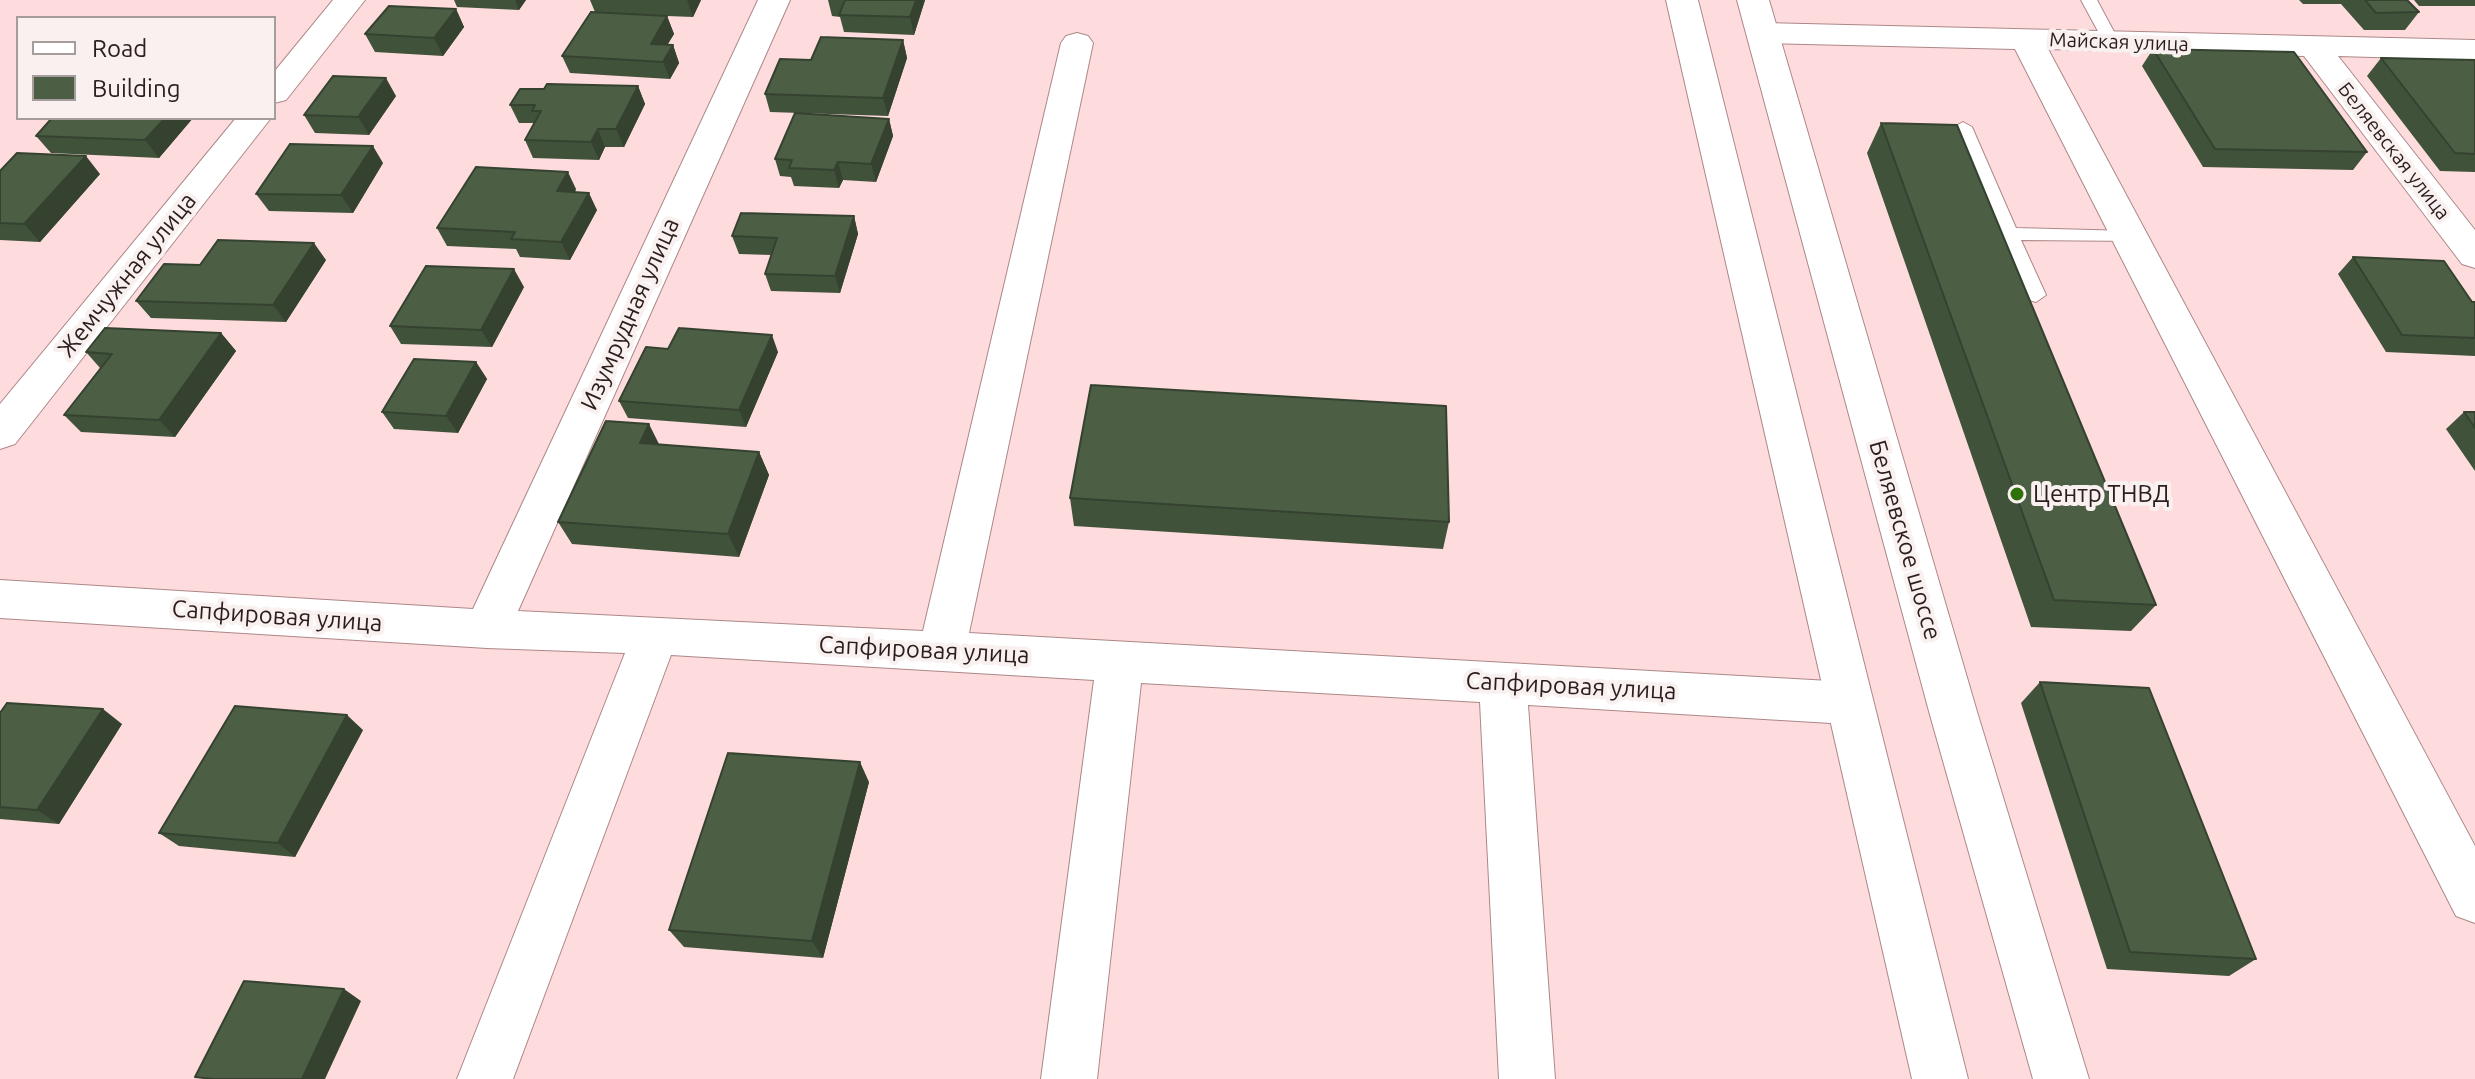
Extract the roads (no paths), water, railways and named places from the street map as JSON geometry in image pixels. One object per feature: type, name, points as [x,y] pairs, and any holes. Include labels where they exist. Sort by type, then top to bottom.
[{"type":"street","points":[[276,91],[349,0]]},
{"type":"street","name":"Изумрудная улица","points":[[487,629],[774,0]]},
{"type":"street","points":[[1723,21],[1848,703],[1940,1079]]},
{"type":"street","name":"Майская улица","points":[[1723,21],[2112,43],[2475,50]]},
{"type":"street","name":"Беляевское шоссе","points":[[1723,21],[1949,700],[2061,1079]]},
{"type":"street","points":[[2026,39],[2475,898]]},
{"type":"street","points":[[942,651],[1077,43]]},
{"type":"street","name":"Беляевская улица","points":[[2314,47],[2475,255]]},
{"type":"street","name":"Жемчужная улица","points":[[0,433],[252,120]]},
{"type":"street","name":"Сапфировая улица","points":[[0,599],[487,629],[655,635],[1848,703]]},
{"type":"street","points":[[485,1079],[655,635]]},
{"type":"street","points":[[1069,1079],[1120,661]]},
{"type":"street","points":[[1503,682],[1527,1079]]},
{"type":"lane","points":[[2089,0],[2112,43]]},
{"type":"lane","points":[[1963,127],[2036,295]]},
{"type":"lane","points":[[2009,234],[2130,237]]},
{"type":"place","name":"Центр ТНВД","points":[[2017,494]]}]
